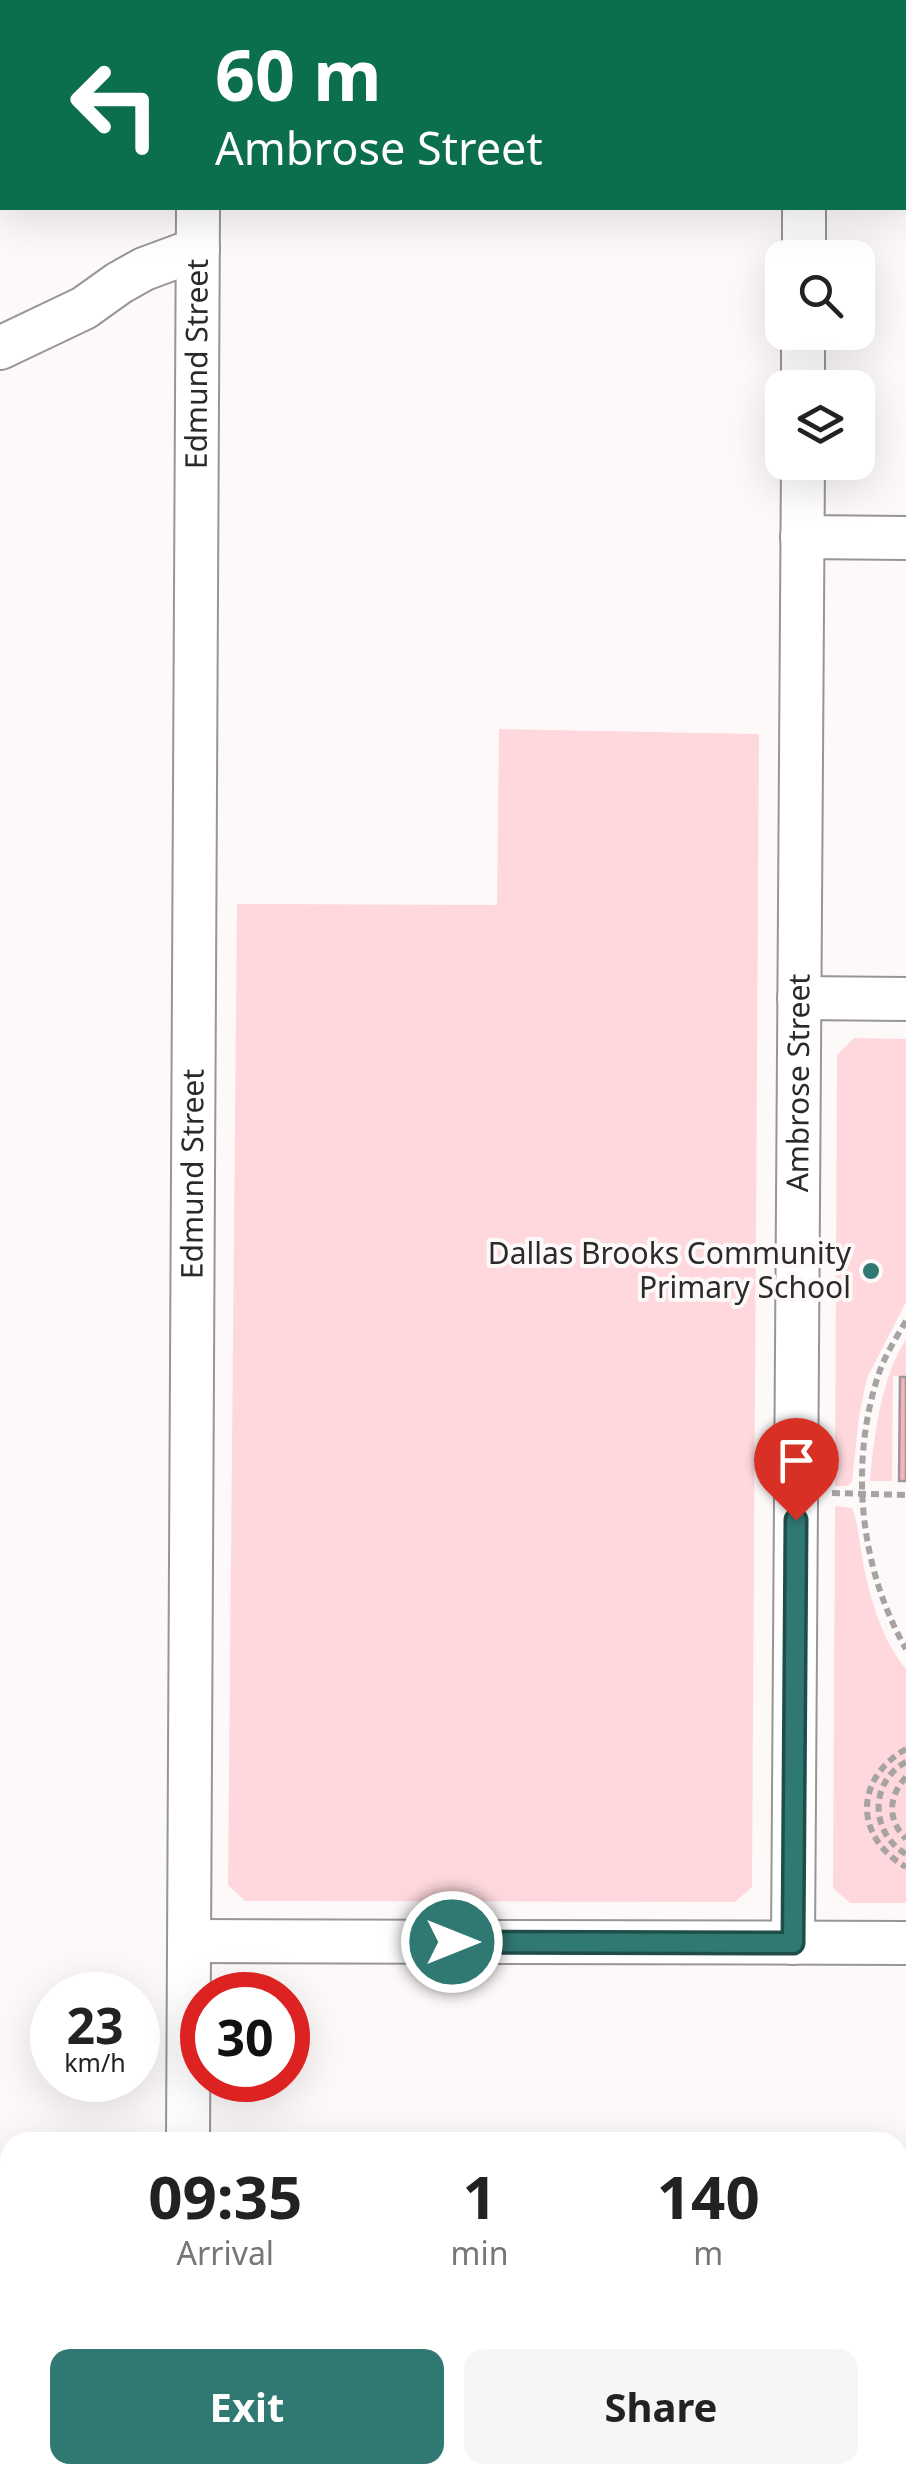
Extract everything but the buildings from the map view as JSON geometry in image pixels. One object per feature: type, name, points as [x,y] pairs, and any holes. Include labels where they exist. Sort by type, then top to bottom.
[{"type":"street","points":[[804,210],[804,240]]},
{"type":"street","points":[[0,348],[84,308],[198,228]]},
{"type":"street","name":"Edmund Street","points":[[188,2132],[198,228]]},
{"type":"street","points":[[84,308],[135,296],[197,292]]},
{"type":"street","name":"Ambrose Street","points":[[793,1943],[803,480]]},
{"type":"street","points":[[802,537],[906,538]]},
{"type":"street","points":[[799,998],[906,999]]},
{"type":"street","points":[[189,1941],[906,1944]]},
{"type":"path","points":[[906,1321],[878,1375],[866,1430],[862,1495],[876,1578],[892,1625],[906,1649]]},
{"type":"path","points":[[796,1481],[831,1482],[832,1494],[906,1495]]},
{"type":"path","points":[[906,1749],[890,1758],[875,1776],[867,1807],[875,1840],[889,1857],[906,1867]]},
{"type":"path","points":[[906,1762],[896,1767],[885,1781],[879,1807],[884,1834],[906,1854]]},
{"type":"path","points":[[905,1835],[893,1818],[893,1798],[906,1777]]},
{"type":"path","points":[[880,1792],[893,1798]]},
{"type":"path","points":[[867,1807],[879,1807]]},
{"type":"path","points":[[880,1822],[893,1818]]},
{"type":"shaded area","points":[[499,729],[759,734],[752,1887],[735,1902],[245,1901],[228,1885],[237,904],[497,905]]},
{"type":"shaded area","points":[[854,1038],[906,1039],[906,1302],[867,1378],[852,1482],[835,1486],[837,1055]]},
{"type":"shaded area","points":[[906,1339],[906,1376],[893,1376],[892,1481],[870,1481],[885,1389]]},
{"type":"shaded area","points":[[835,1506],[852,1508],[877,1615],[889,1644],[906,1669],[906,1903],[850,1903],[833,1888]]},
{"type":"place","name":"Dallas Brooks Community Primary School","points":[[871,1271]]},
{"type":"route","points":[[452,1942],[793,1943],[796,1520]]}]
